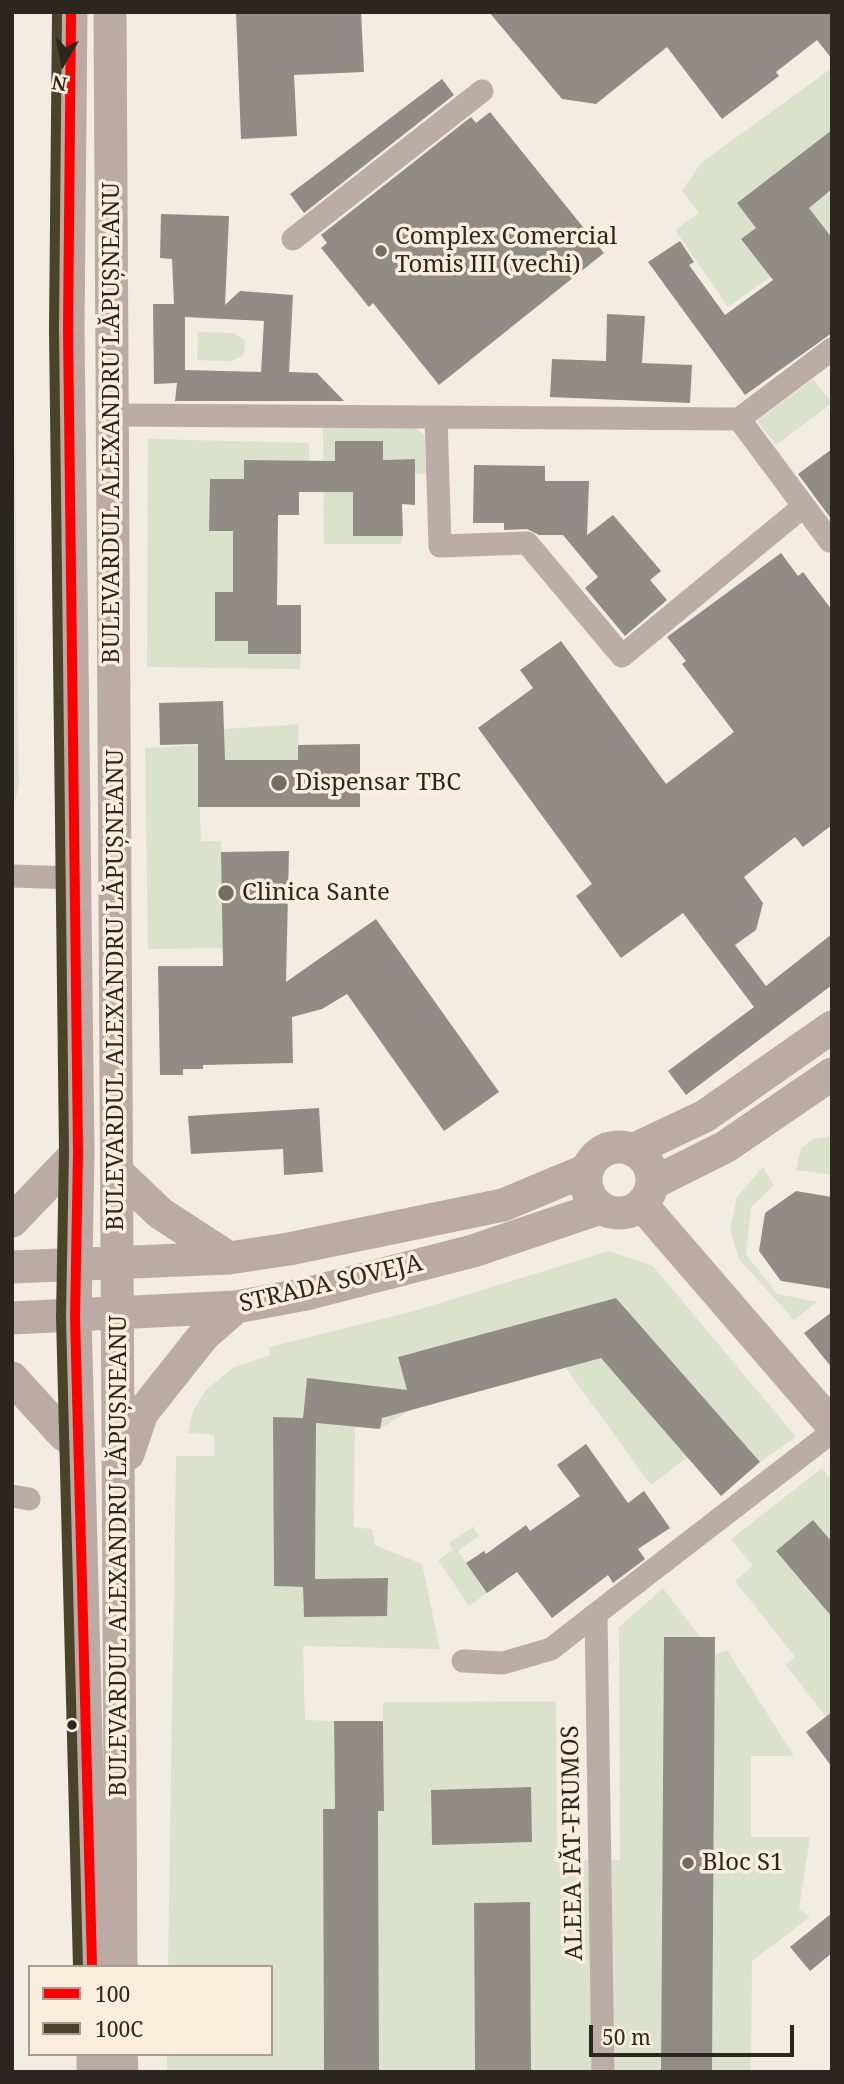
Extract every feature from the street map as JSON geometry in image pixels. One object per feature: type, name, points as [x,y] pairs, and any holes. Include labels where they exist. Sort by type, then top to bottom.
[{"type":"main road","name":"BULEVARDUL ALEXANDRU LĂPUȘNEANU","points":[[71,12],[68,329],[78,1152],[74,1265],[92,1965]]},
{"type":"main road","name":"BULEVARDUL ALEXANDRU LĂPUȘNEANU","points":[[110,12],[121,1965]]},
{"type":"main road","points":[[633,1150],[705,1116],[832,1027]]},
{"type":"main road","points":[[832,1074],[726,1147],[648,1194],[616,1214],[600,1208],[586,1187],[587,1170],[604,1150],[614,1147],[633,1150],[648,1163],[648,1194],[832,1425]]},
{"type":"main road","points":[[12,1221],[78,1152]]},
{"type":"main road","name":"STRADA SOVEJA","points":[[12,1267],[229,1258],[289,1249],[475,1212],[524,1198],[587,1170]]},
{"type":"main road","points":[[117,1172],[160,1213],[229,1258]]},
{"type":"main road","name":"STRADA SOVEJA","points":[[12,1318],[236,1307],[306,1294],[473,1251],[600,1208]]},
{"type":"main road","points":[[120,1497],[130,1441],[142,1413],[204,1335],[236,1307]]},
{"type":"main road","points":[[12,1378],[36,1401],[64,1436],[77,1441]]},
{"type":"street","points":[[293,239],[482,91]]},
{"type":"street","points":[[113,415],[739,419],[832,349]]},
{"type":"street","points":[[436,417],[440,546],[527,543],[622,656],[804,506]]},
{"type":"street","points":[[739,419],[830,541]]},
{"type":"street","points":[[12,876],[75,878]]},
{"type":"street","points":[[463,1661],[503,1663],[551,1649],[832,1432]]},
{"type":"street","name":"ALEEA FĂT-FRUMOS","points":[[596,1614],[603,2072]]},
{"type":"green space","points":[[832,68],[832,130],[799,156],[832,197],[832,233],[728,307],[675,230],[699,213],[682,191],[701,163]],"holes":[[[781,170],[822,225],[779,257],[770,246],[755,257],[741,239],[756,228]]]},
{"type":"green space","points":[[12,234],[19,787],[12,810]]},
{"type":"green space","points":[[198,332],[233,333],[245,340],[244,355],[231,361],[197,360]]},
{"type":"green space","points":[[813,379],[832,403],[776,445],[757,421]]},
{"type":"green space","points":[[415,427],[425,436],[426,474],[415,474],[415,459],[383,460],[383,441],[335,441],[335,491],[353,492],[353,535],[403,536],[401,544],[324,544],[323,428]]},
{"type":"green space","points":[[148,439],[309,443],[309,481],[298,460],[244,460],[244,479],[210,479],[233,531],[233,592],[215,592],[215,641],[248,641],[249,654],[301,654],[300,669],[147,667]]},
{"type":"green space","points":[[299,724],[298,760],[198,760],[201,841],[221,841],[223,948],[148,949],[145,748],[224,744],[224,729]]},
{"type":"green space","points":[[832,1136],[832,1175],[796,1170],[801,1148],[814,1139]]},
{"type":"green space","points":[[763,1167],[774,1185],[751,1207],[746,1254],[777,1294],[817,1302],[794,1320],[739,1259],[730,1229],[737,1197]]},
{"type":"green space","points":[[609,1251],[653,1266],[796,1437],[760,1462],[616,1298],[398,1357],[412,1409],[380,1429],[385,1388],[307,1379],[303,1418],[273,1418],[274,1586],[303,1587],[304,1617],[387,1615],[387,1578],[315,1579],[316,1423],[355,1427],[354,1527],[372,1529],[375,1545],[422,1564],[440,1649],[303,1646],[305,1720],[334,1721],[335,1809],[323,1810],[324,2072],[167,2072],[167,2056],[273,2056],[273,1965],[168,1965],[176,1456],[214,1456],[214,1435],[188,1433],[193,1411],[206,1390],[234,1367],[270,1355],[269,1347],[414,1311]]},
{"type":"green space","points":[[601,1358],[688,1457],[651,1485],[565,1367]]},
{"type":"green space","points":[[822,1468],[832,1480],[832,1542],[813,1521],[776,1551],[832,1617],[832,1712],[826,1717],[786,1665],[795,1657],[735,1581],[753,1566],[731,1539]]},
{"type":"green space","points":[[473,1527],[479,1536],[458,1551],[487,1593],[469,1606],[438,1560],[453,1550],[449,1543]]},
{"type":"green space","points":[[663,1588],[700,1637],[664,1637],[661,2072],[531,2072],[529,1902],[474,1903],[475,2072],[379,2072],[378,1811],[384,1810],[383,1702],[556,1701],[557,1861],[620,1860],[619,1627]],"holes":[[[530,1787],[532,1842],[432,1844],[431,1790]]]},
{"type":"green space","points":[[727,1650],[794,1756],[751,1756],[751,1837],[810,1837],[799,1909],[810,1917],[752,1961],[751,2072],[712,2072],[715,1655]]},
{"type":"building","points":[[236,12],[361,12],[364,72],[294,75],[297,136],[241,139]]},
{"type":"building","points":[[489,12],[832,12],[832,59],[817,40],[776,72],[779,76],[722,119],[667,47],[596,104],[562,99]]},
{"type":"building","points":[[442,79],[454,95],[304,213],[290,194]]},
{"type":"building","name":"Complex Comercial Tomis III (vechi)","points":[[490,112],[604,253],[439,385],[373,303],[369,307],[321,248],[327,243],[321,235],[471,117],[476,123]]},
{"type":"building","points":[[832,130],[832,189],[809,208],[832,238],[832,333],[745,395],[648,262],[680,241],[694,262],[689,265],[725,315],[773,280],[741,239],[756,228],[737,203]]},
{"type":"building","points":[[161,214],[229,216],[225,305],[240,291],[293,295],[289,372],[317,373],[344,401],[175,401],[177,383],[154,384],[153,304],[174,304],[172,259],[160,258]],"holes":[[[185,317],[264,321],[261,372],[185,370]]]},
{"type":"building","points":[[607,314],[645,316],[642,363],[692,365],[690,403],[550,397],[552,359],[606,361]]},
{"type":"building","points":[[335,441],[383,441],[383,460],[415,459],[415,505],[402,504],[403,536],[353,536],[353,492],[299,492],[299,515],[278,515],[277,605],[301,605],[301,654],[248,654],[248,641],[215,641],[215,592],[233,592],[233,531],[209,531],[210,479],[244,479],[244,460],[335,461]]},
{"type":"building","points":[[832,449],[832,520],[798,474]]},
{"type":"building","points":[[474,465],[545,466],[545,481],[589,481],[587,535],[613,515],[661,571],[650,580],[667,600],[625,636],[585,588],[598,577],[563,535],[539,535],[527,529],[504,530],[504,523],[473,523]]},
{"type":"building","points":[[781,553],[798,576],[803,572],[832,610],[832,825],[803,847],[795,837],[744,877],[763,903],[756,930],[735,945],[766,986],[832,934],[832,985],[686,1095],[668,1071],[754,1007],[683,913],[621,958],[576,896],[592,884],[478,728],[533,688],[520,670],[561,641],[666,784],[734,732],[682,664],[686,661],[667,637]]},
{"type":"building","name":"Dispensar TBC","points":[[223,701],[225,760],[298,760],[298,745],[360,744],[360,807],[198,807],[198,744],[160,745],[159,703]]},
{"type":"building","points":[[289,851],[286,982],[376,919],[499,1092],[444,1131],[347,994],[322,1009],[292,1017],[293,1063],[203,1065],[203,1069],[183,1069],[183,1075],[160,1075],[158,966],[223,966],[221,852]]},
{"type":"building","points":[[319,1108],[323,1172],[284,1175],[283,1149],[191,1154],[188,1116]]},
{"type":"building","points":[[796,1191],[832,1197],[832,1289],[781,1281],[759,1251],[765,1213]]},
{"type":"building","points":[[616,1298],[760,1462],[721,1496],[601,1358],[382,1418],[380,1429],[316,1423],[315,1579],[388,1578],[387,1616],[304,1617],[303,1587],[274,1586],[273,1417],[303,1418],[307,1378],[407,1390],[398,1357]]},
{"type":"building","points":[[832,1312],[832,1368],[804,1333]]},
{"type":"building","points":[[586,1444],[628,1503],[644,1491],[670,1528],[638,1549],[645,1559],[613,1583],[608,1575],[552,1618],[517,1572],[487,1593],[466,1563],[484,1551],[486,1554],[526,1525],[530,1531],[580,1496],[557,1465]]},
{"type":"building","points":[[813,1520],[832,1542],[832,1617],[776,1551]]},
{"type":"building","name":"Bloc S1","points":[[664,1637],[715,1637],[712,2072],[661,2072]]},
{"type":"building","points":[[832,1712],[832,1767],[806,1732]]},
{"type":"building","points":[[334,1721],[383,1721],[384,1811],[378,1811],[379,2072],[324,2072],[323,1809],[335,1809]]},
{"type":"building","points":[[531,1787],[532,1842],[432,1845],[431,1790]]},
{"type":"building","points":[[530,1902],[531,2072],[475,2072],[474,1903]]},
{"type":"building","points":[[832,1913],[832,1953],[810,1971],[790,1947]]},
{"type":"transit line","name":"100C","points":[[57,12],[54,329],[64,1152],[61,1317],[78,1965]]},
{"type":"transit line","name":"100","points":[[71,12],[68,329],[78,1152],[75,1317],[92,1965]]},
{"type":"place","name":"Complex Comercial Tomis III (vechi)","points":[[381,251]]},
{"type":"place","name":"Dispensar TBC","points":[[279,783]]},
{"type":"place","name":"Clinica Sante","points":[[226,893]]},
{"type":"place","name":"Bloc S1","points":[[688,1863]]}]
